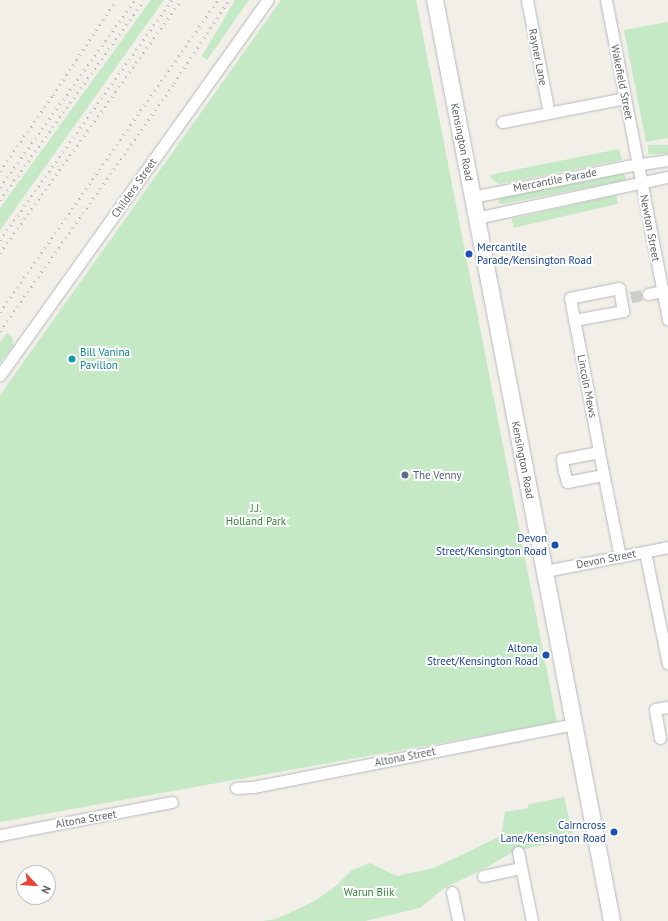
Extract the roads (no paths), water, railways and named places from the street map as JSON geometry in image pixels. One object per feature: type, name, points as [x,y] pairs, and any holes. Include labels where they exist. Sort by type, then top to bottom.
[{"type":"street","name":"Childers Street","points":[[0,375],[267,0]]},
{"type":"street","name":"Kensington Road","points":[[435,0],[612,921]]},
{"type":"street","name":"Rayner Lane","points":[[527,0],[549,113]]},
{"type":"street","name":"Wakefield Street","points":[[606,0],[638,165]]},
{"type":"street","points":[[502,122],[625,98]]},
{"type":"street","name":"Mercantile Parade","points":[[472,197],[668,160]]},
{"type":"street","points":[[638,165],[642,183]]},
{"type":"street","name":"Mercantile Parade","points":[[476,218],[668,177]]},
{"type":"street","name":"Newton Street","points":[[642,183],[665,291],[668,320]]},
{"type":"street","name":"Lincoln Mews","points":[[574,320],[623,311],[626,298],[619,288],[570,298],[574,320],[599,452],[620,557]]},
{"type":"street","points":[[648,294],[665,291]]},
{"type":"street","points":[[599,452],[562,459],[564,471],[567,482],[604,475]]},
{"type":"street","name":"Devon Street","points":[[545,571],[668,547]]},
{"type":"street","points":[[645,552],[668,664]]},
{"type":"street","points":[[660,738],[655,709],[668,707]]},
{"type":"street","name":"Altona Street","points":[[236,788],[253,787],[574,724]]},
{"type":"street","name":"Altona Street","points":[[0,835],[172,802]]},
{"type":"street","points":[[518,852],[532,921]]},
{"type":"street","points":[[483,876],[521,868]]},
{"type":"street","points":[[452,892],[458,921]]},
{"type":"tunnel","points":[[631,297],[648,294]]},
{"type":"railway","points":[[0,171],[116,0]]},
{"type":"railway","points":[[0,187],[135,0]]},
{"type":"railway","points":[[0,200],[144,0]]},
{"type":"railway","points":[[0,240],[172,0]]},
{"type":"railway","points":[[0,253],[181,0]]},
{"type":"railway","points":[[0,312],[218,0]]},
{"type":"railway","points":[[0,331],[174,83],[229,0]]},
{"type":"place","name":"Mercantile Parade/Kensington Road","points":[[469,254]]},
{"type":"place","name":"Bill Vanina Pavillon","points":[[72,359]]},
{"type":"place","name":"The Venny","points":[[405,475]]},
{"type":"place","name":"Devon Street/Kensington Road","points":[[555,545]]},
{"type":"place","name":"Altona Street/Kensington Road","points":[[546,655]]},
{"type":"place","name":"Cairncross Lane/Kensington Road","points":[[614,832]]},
{"type":"park label","name":"J.J. Holland Park","points":[[256,515]]},
{"type":"park label","name":"Warun Biik","points":[[369,892]]}]
